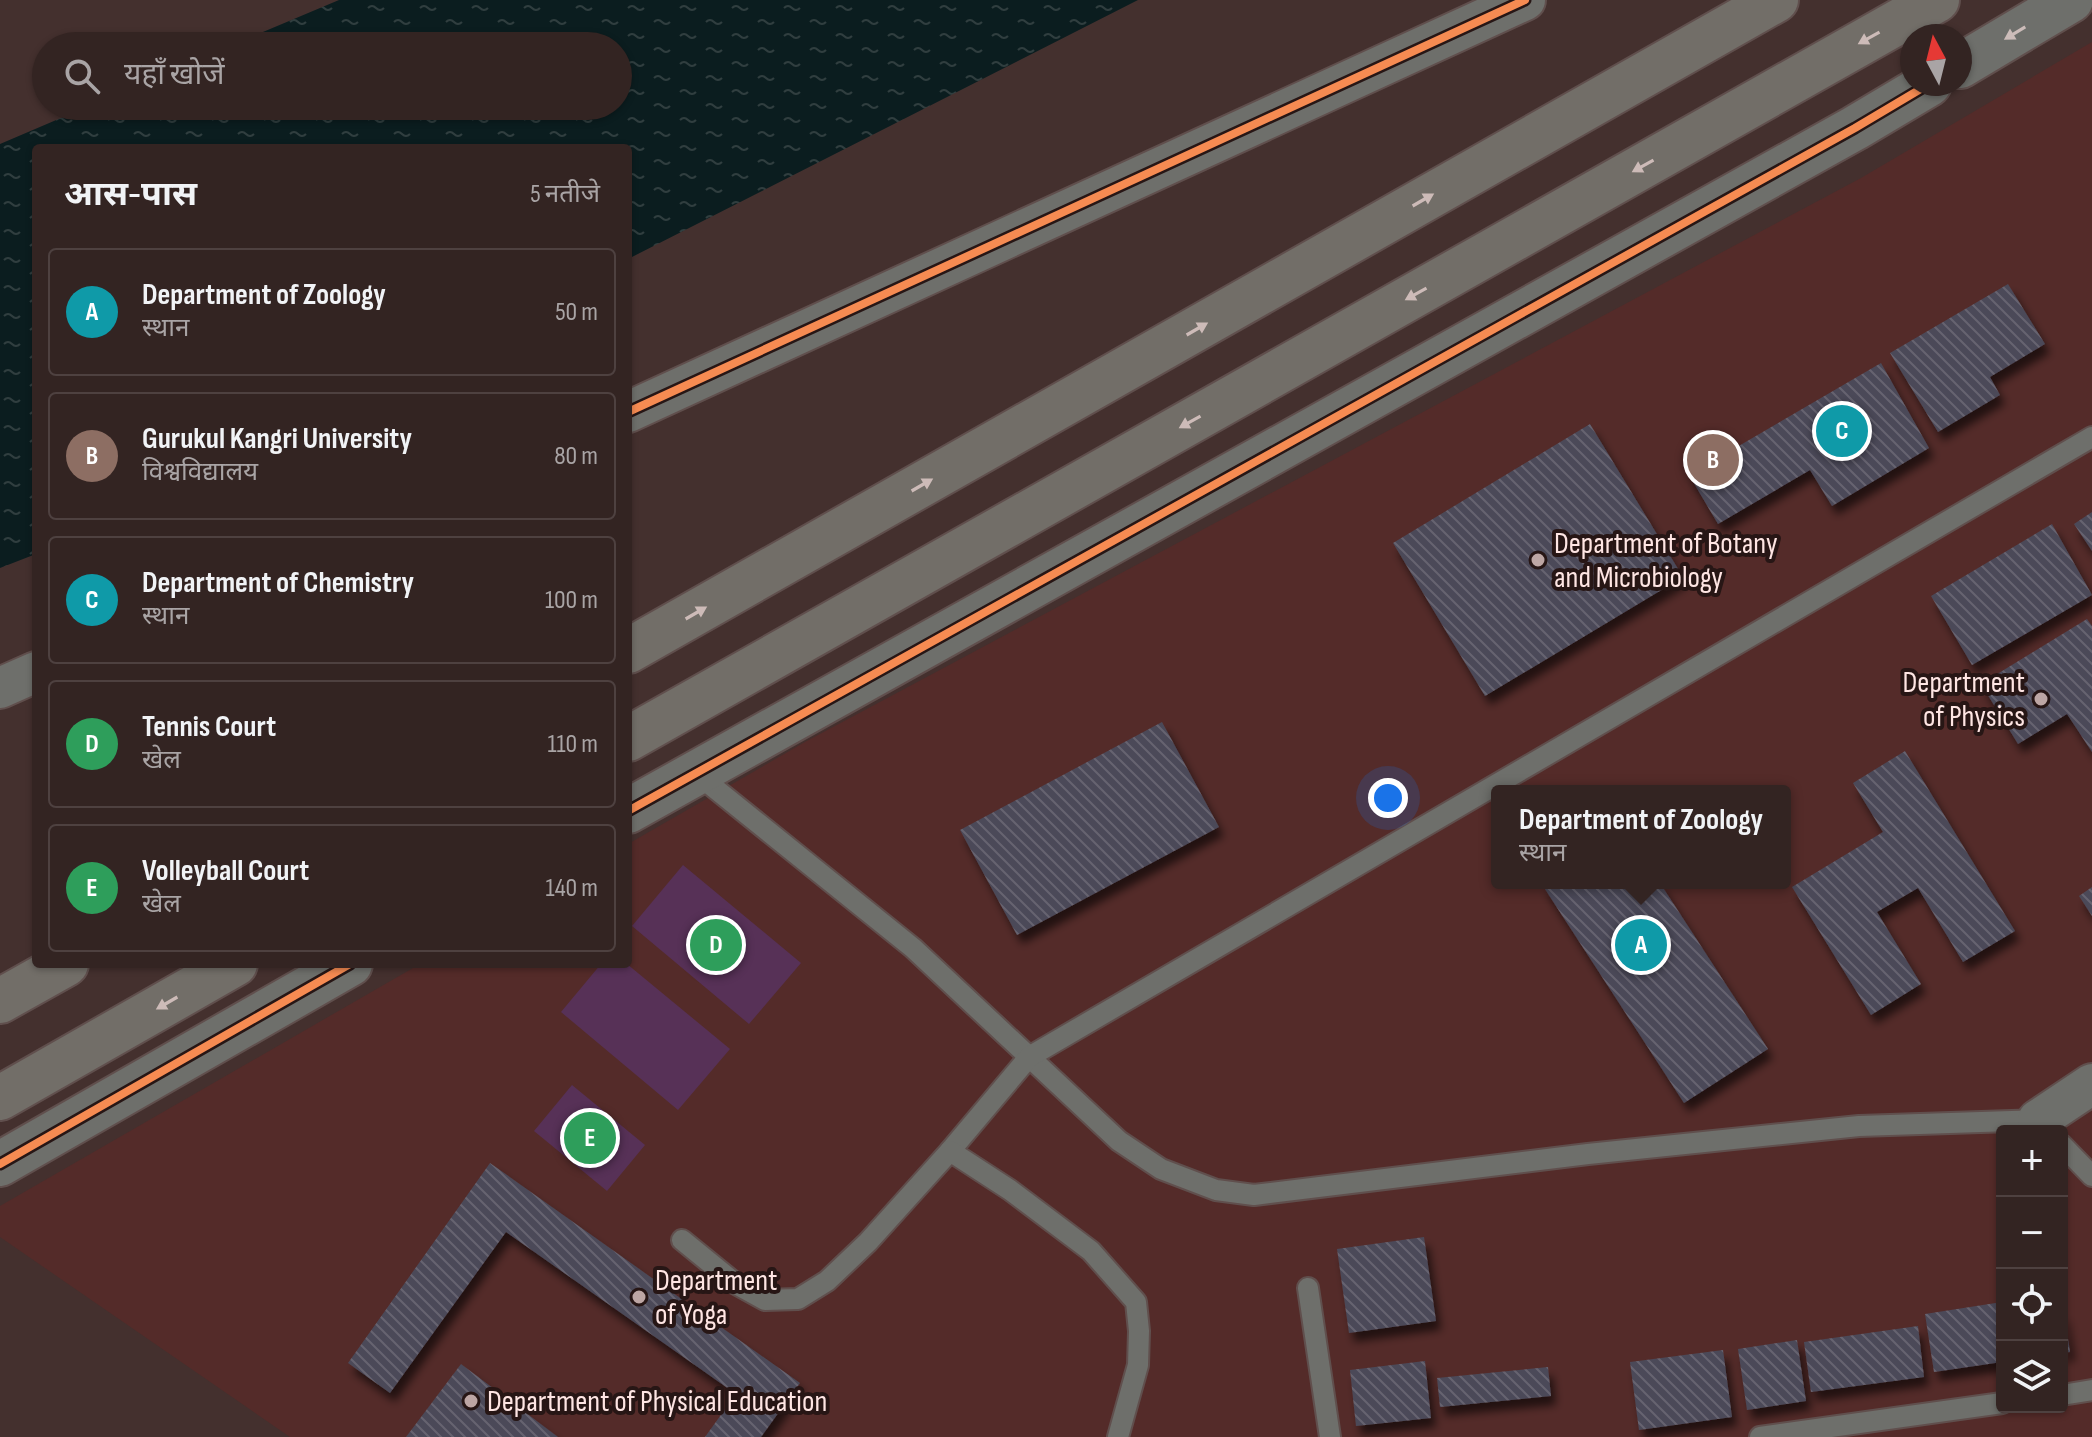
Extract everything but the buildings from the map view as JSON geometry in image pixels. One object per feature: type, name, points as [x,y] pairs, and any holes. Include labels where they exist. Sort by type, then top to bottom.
[{"type":"highway","points":[[632,649],[1776,0]]},
{"type":"highway","points":[[632,737],[1937,0]]},
{"type":"highway","points":[[0,1001],[59,968]]},
{"type":"highway","points":[[0,1098],[228,968]]},
{"type":"street","points":[[632,410],[1525,0]]},
{"type":"street","points":[[1972,59],[2071,0]]},
{"type":"street","points":[[632,809],[1909,96]]},
{"type":"street","points":[[0,688],[32,674]]},
{"type":"street","points":[[0,1164],[343,968]]},
{"type":"street","points":[[2056,1125],[2092,1084]]},
{"type":"lane","points":[[1495,785],[2092,437]]},
{"type":"lane","points":[[697,774],[913,948],[1119,1141],[1161,1169],[1216,1190],[1254,1195],[1588,1154],[1859,1126],[1996,1130]]},
{"type":"lane","points":[[682,1240],[736,1284],[765,1300],[798,1299],[827,1281],[868,1242],[1029,1057],[1491,788]]},
{"type":"lane","points":[[950,1151],[1010,1190],[1091,1251],[1136,1302],[1138,1365],[1118,1437]]},
{"type":"lane","points":[[2068,1151],[2092,1176]]},
{"type":"lane","points":[[1308,1288],[1330,1437]]},
{"type":"lane","points":[[2068,1394],[2092,1390]]},
{"type":"lane","points":[[1760,1437],[1996,1404]]},
{"type":"shaded area","points":[[2092,42],[2092,1437],[290,1437],[0,1237],[0,1206],[413,968],[632,968],[632,842],[805,742],[1861,178]]},
{"type":"shaded area","points":[[683,865],[801,963],[749,1024],[632,926]]},
{"type":"shaded area","points":[[598,968],[632,968],[730,1049],[678,1110],[561,1012]]},
{"type":"shaded area","points":[[572,1085],[645,1145],[607,1191],[534,1131]]},
{"type":"water","points":[[339,0],[1138,0],[632,257],[632,144],[32,144],[32,556],[0,568],[0,144],[56,120],[632,120],[632,32],[263,32]]},
{"type":"cycle path","points":[[632,410],[1525,0]]},
{"type":"cycle path","points":[[632,809],[1909,96]]},
{"type":"cycle path","points":[[0,1164],[343,968]]},
{"type":"place","name":"Department of Chemistry","points":[[1842,431]]},
{"type":"place","name":"Gurukul Kangri University","points":[[1713,460]]},
{"type":"place","name":"Department of Botany and Microbiology","points":[[1538,560]]},
{"type":"place","name":"Department of Physics","points":[[2041,699]]},
{"type":"place","name":"Tennis Court","points":[[716,945]]},
{"type":"place","name":"Department of Zoology","points":[[1641,945]]},
{"type":"place","name":"Volleyball Court","points":[[590,1138]]},
{"type":"place","name":"Department of Yoga","points":[[639,1297]]},
{"type":"place","name":"Department of Physical Education","points":[[471,1401]]}]
